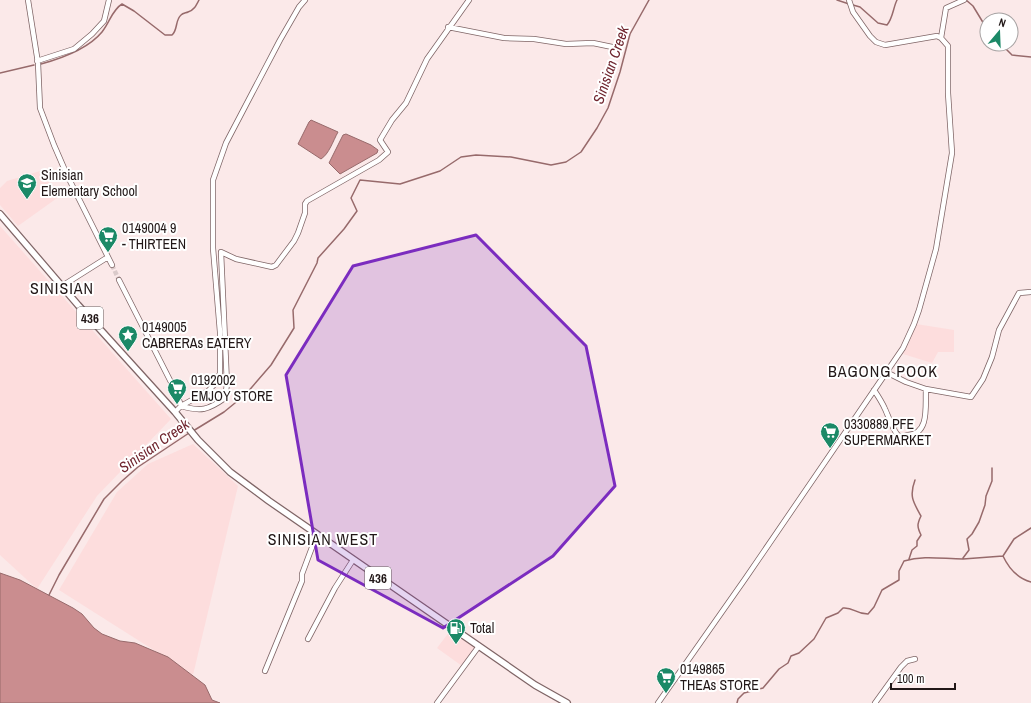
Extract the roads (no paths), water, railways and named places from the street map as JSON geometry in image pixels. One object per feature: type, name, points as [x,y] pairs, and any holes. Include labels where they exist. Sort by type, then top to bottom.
[{"type":"main road","name":"436","points":[[0,214],[198,440],[236,477],[353,560],[535,685],[567,703]]},
{"type":"street","points":[[28,0],[37,61],[40,108],[67,175],[112,265]]},
{"type":"street","points":[[37,61],[74,49],[92,34],[104,21],[109,0]]},
{"type":"street","points":[[175,412],[182,406],[208,391],[216,383],[220,373],[220,332],[213,248],[213,180],[226,143],[280,40],[305,0]]},
{"type":"street","points":[[182,406],[201,410],[217,404],[225,398],[227,384],[221,252],[236,259],[272,267],[276,265],[298,234],[305,213],[305,204],[307,201],[379,160],[388,152],[380,140],[392,120],[406,103],[427,59],[448,27],[469,0]]},
{"type":"street","points":[[658,703],[903,348],[919,310],[936,249],[952,153],[948,93],[948,46],[941,38],[937,36],[885,45],[876,42],[853,12],[849,0]]},
{"type":"street","points":[[941,38],[946,8],[964,0]]},
{"type":"street","points":[[448,27],[504,38],[534,39],[566,44],[593,43],[616,48]]},
{"type":"street","points":[[62,286],[108,257]]},
{"type":"street","points":[[119,280],[171,381],[182,406]]},
{"type":"street","points":[[886,372],[906,382],[926,389],[971,397],[992,357],[999,330],[1019,293],[1031,292]]},
{"type":"street","points":[[874,390],[885,408],[888,418],[897,434],[902,436],[913,435],[921,430],[925,419],[926,389]]},
{"type":"street","points":[[265,671],[302,581],[302,574],[317,534]]},
{"type":"street","points":[[308,639],[335,588],[353,560]]},
{"type":"street","points":[[438,703],[479,646]]},
{"type":"street","points":[[875,703],[901,667],[908,661],[915,659]]},
{"type":"waterway","points":[[41,64],[66,56],[90,43],[102,32],[113,13],[122,4],[134,11],[165,35],[172,35],[179,17],[193,9],[199,0]]},
{"type":"waterway","name":"Sinisian Creek","points":[[193,431],[224,412],[246,394],[271,365],[294,328],[293,310],[317,263],[318,258],[344,229],[357,211],[351,198],[360,180],[400,184],[440,171],[461,157],[476,155],[511,157],[551,165],[566,162],[581,152],[608,108],[620,72],[630,34],[649,0]]},
{"type":"waterway","points":[[837,0],[849,4]]},
{"type":"waterway","points":[[853,5],[860,7],[878,23],[887,25],[891,19],[897,0]]},
{"type":"waterway","points":[[966,0],[973,6],[979,16]]},
{"type":"waterway","points":[[1009,52],[1012,55],[1031,57]]},
{"type":"waterway","points":[[0,73],[34,65]]},
{"type":"waterway","name":"Sinisian Creek","points":[[49,595],[59,575],[104,499],[138,467],[189,433]]},
{"type":"waterway","points":[[963,558],[969,550],[967,539],[972,534],[979,522],[985,505],[986,496],[992,481],[992,468]]},
{"type":"waterway","points":[[909,559],[912,550],[917,546],[917,541],[921,535],[918,526],[921,516],[914,503],[912,495],[915,480]]},
{"type":"waterway","points":[[737,703],[738,699],[744,693],[763,688],[779,669],[788,663],[791,656],[799,653],[814,639],[826,618],[838,613],[843,608],[868,614],[874,607],[882,590],[899,580],[899,571],[904,561],[919,558],[963,559],[1003,556],[1014,539],[1031,528]]},
{"type":"waterway","points":[[1003,556],[1014,572],[1031,582]]},
{"type":"tunnel","points":[[112,265],[119,280]]},
{"type":"place","name":"Sinisian Elementary School","points":[[27,200]]},
{"type":"place","name":"0149004 9 - THIRTEEN","points":[[108,253]]},
{"type":"place","name":"0149005 CABRERAs EATERY","points":[[128,352]]},
{"type":"place","name":"0192002 EMJOY STORE","points":[[177,405]]},
{"type":"place","name":"0330889 PFE SUPERMARKET","points":[[830,449]]},
{"type":"place","name":"Total","points":[[456,645]]},
{"type":"place","name":"0149865 THEAs STORE","points":[[666,694]]},
{"type":"district","name":"SINISIAN","points":[[62,288]]},
{"type":"district","name":"BAGONG POOK","points":[[883,371]]},
{"type":"district","name":"SINISIAN WEST","points":[[323,539]]}]
